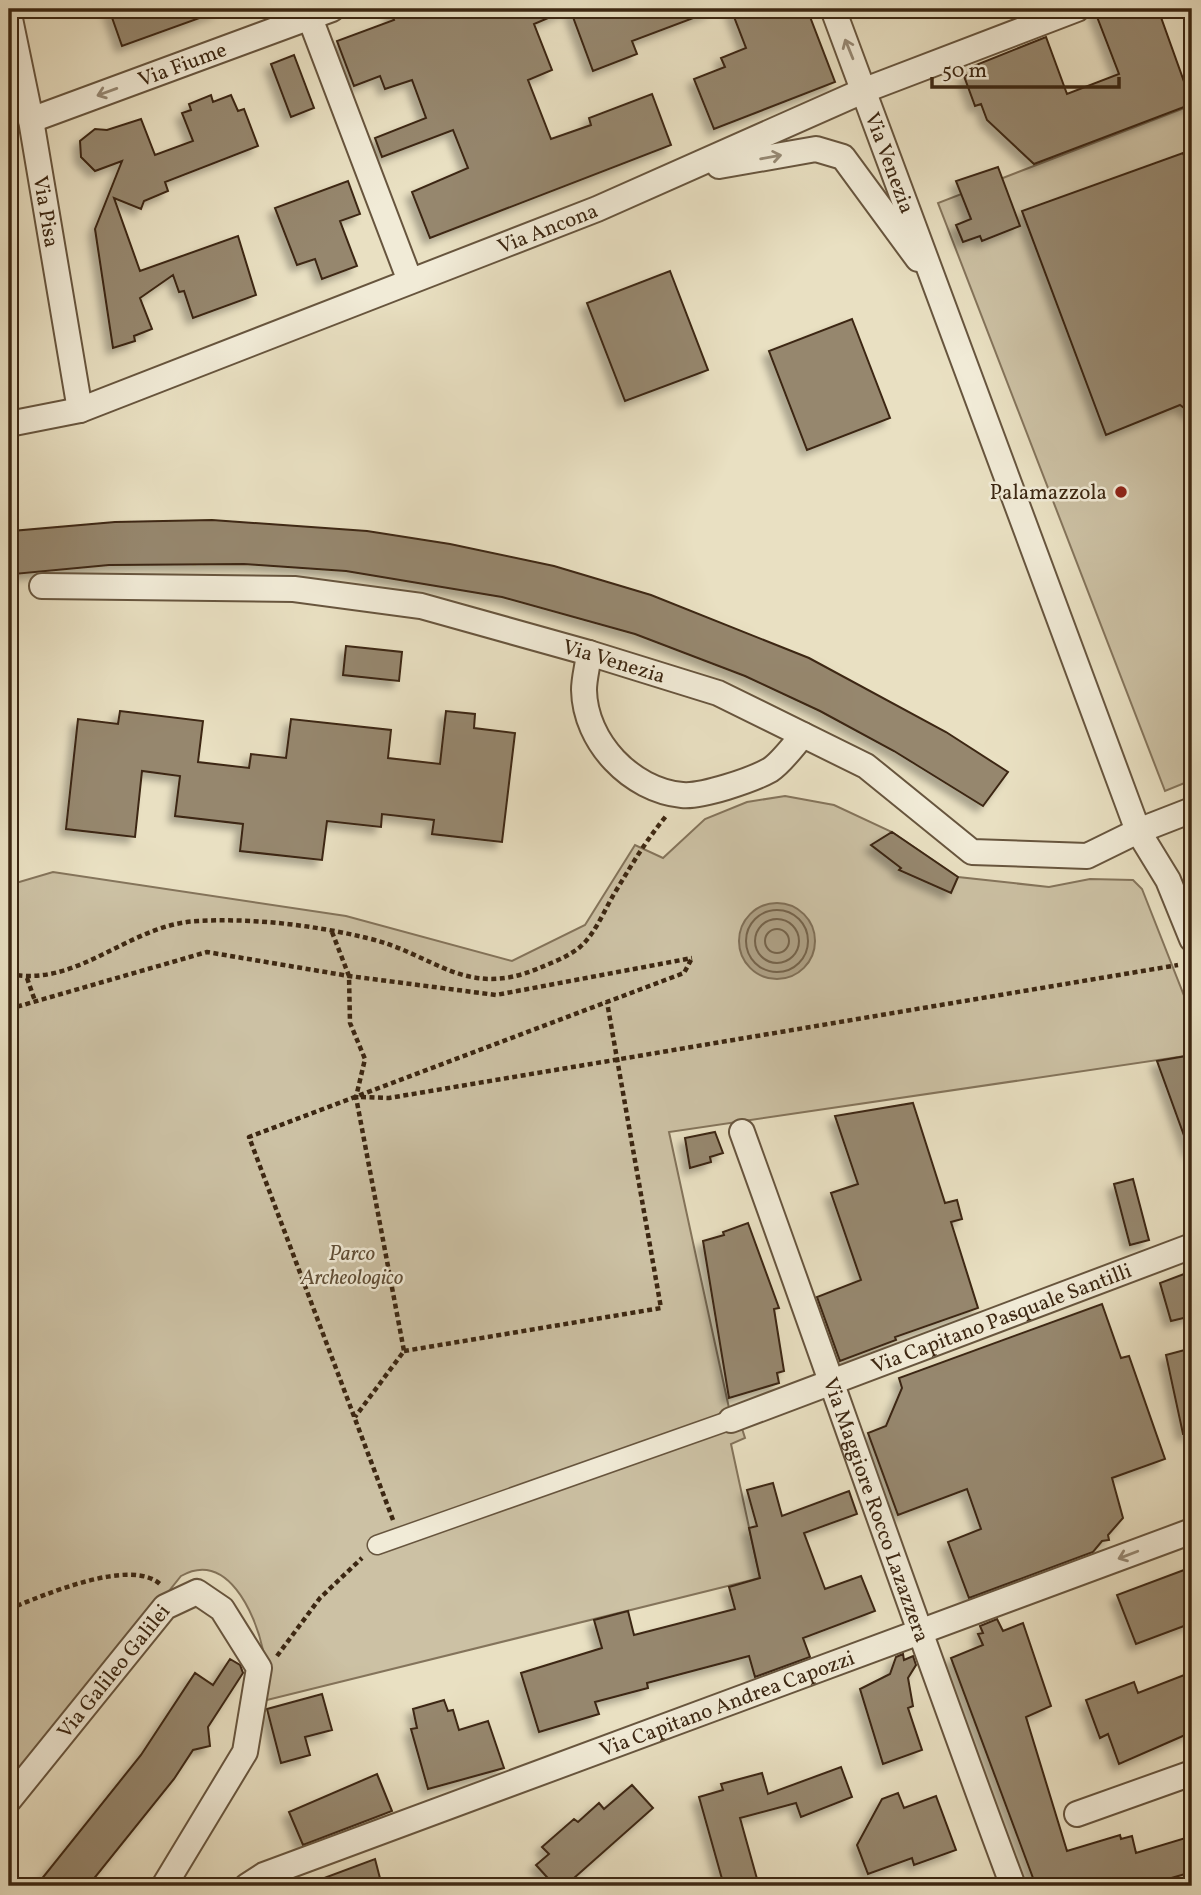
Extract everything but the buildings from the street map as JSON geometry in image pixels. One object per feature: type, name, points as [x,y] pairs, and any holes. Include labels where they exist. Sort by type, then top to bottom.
[{"type":"street","name":"Via Venezia","points":[[833,9],[1138,831],[1168,880],[1192,939]]},
{"type":"street","name":"Via Ancona","points":[[9,424],[80,410],[597,209],[865,90],[1077,9]]},
{"type":"street","name":"Via Fiume","points":[[31,120],[321,13]]},
{"type":"street","points":[[321,13],[410,281]]},
{"type":"street","name":"Via Pisa","points":[[9,14],[31,120],[80,410]]},
{"type":"street","points":[[680,173],[816,149],[844,157],[938,288]]},
{"type":"street","name":"Via Venezia","points":[[42,586],[294,589],[421,606],[589,653],[718,694],[866,766],[972,852],[1087,856],[1138,831]]},
{"type":"street","points":[[589,653],[584,691],[594,730],[615,765],[650,787],[684,795],[725,787],[771,769],[803,735]]},
{"type":"street","points":[[1138,831],[1192,810]]},
{"type":"street","name":"Via Maggiore Rocco Lazazzera","points":[[742,1132],[832,1380],[919,1634],[1013,1886]]},
{"type":"street","name":"Via Capitano Pasquale Santilli","points":[[731,1420],[1192,1246]]},
{"type":"street","points":[[377,1545],[731,1420]]},
{"type":"street","name":"Via Capitano Andrea Capozzi","points":[[259,1883],[1192,1531]]},
{"type":"street","name":"Via Galileo Galilei","points":[[9,1800],[165,1607],[197,1592],[222,1609],[259,1668]]},
{"type":"street","points":[[163,1886],[245,1752],[259,1668]]},
{"type":"street","points":[[1077,1814],[1192,1773]]},
{"type":"path","points":[[9,974],[27,978],[65,973],[167,923],[213,921],[294,925],[368,938],[459,974],[484,979],[511,980],[579,947],[594,929],[645,841],[684,795]]},
{"type":"path","points":[[332,932],[349,976],[350,1023],[365,1059],[356,1097],[404,1351]]},
{"type":"path","points":[[9,1009],[206,952],[349,976],[496,995],[692,958],[684,973],[249,1138],[399,1537]]},
{"type":"path","points":[[356,1097],[389,1098],[1178,965]]},
{"type":"path","points":[[27,978],[35,1002]]},
{"type":"path","points":[[354,1418],[404,1351],[661,1308],[607,1002]]},
{"type":"path","points":[[259,1668],[282,1653],[320,1598],[377,1545]]},
{"type":"path","points":[[9,1609],[110,1576],[138,1574],[156,1581],[177,1602]]},
{"type":"green space","name":"Palamazzola","points":[[1192,105],[1192,780],[1165,791],[938,203]]},
{"type":"green space","name":"Parco Archeologico","points":[[785,796],[834,805],[892,832],[958,877],[1049,887],[1090,879],[1133,880],[1142,889],[1192,1016],[1192,1055],[669,1132],[729,1408],[735,1407],[745,1438],[731,1444],[760,1578],[267,1700],[263,1650],[246,1603],[225,1578],[212,1571],[197,1570],[181,1576],[9,1791],[9,885],[53,872],[346,916],[512,961],[585,925],[635,845],[663,858],[705,819],[747,802]]},
{"type":"water","points":[[777,903],[792,906],[804,914],[812,926],[815,941],[812,956],[804,968],[792,976],[777,979],[762,976],[750,968],[742,956],[739,941],[742,926],[750,914],[762,906]]},
{"type":"place","name":"Palamazzola","points":[[1121,492]]}]
